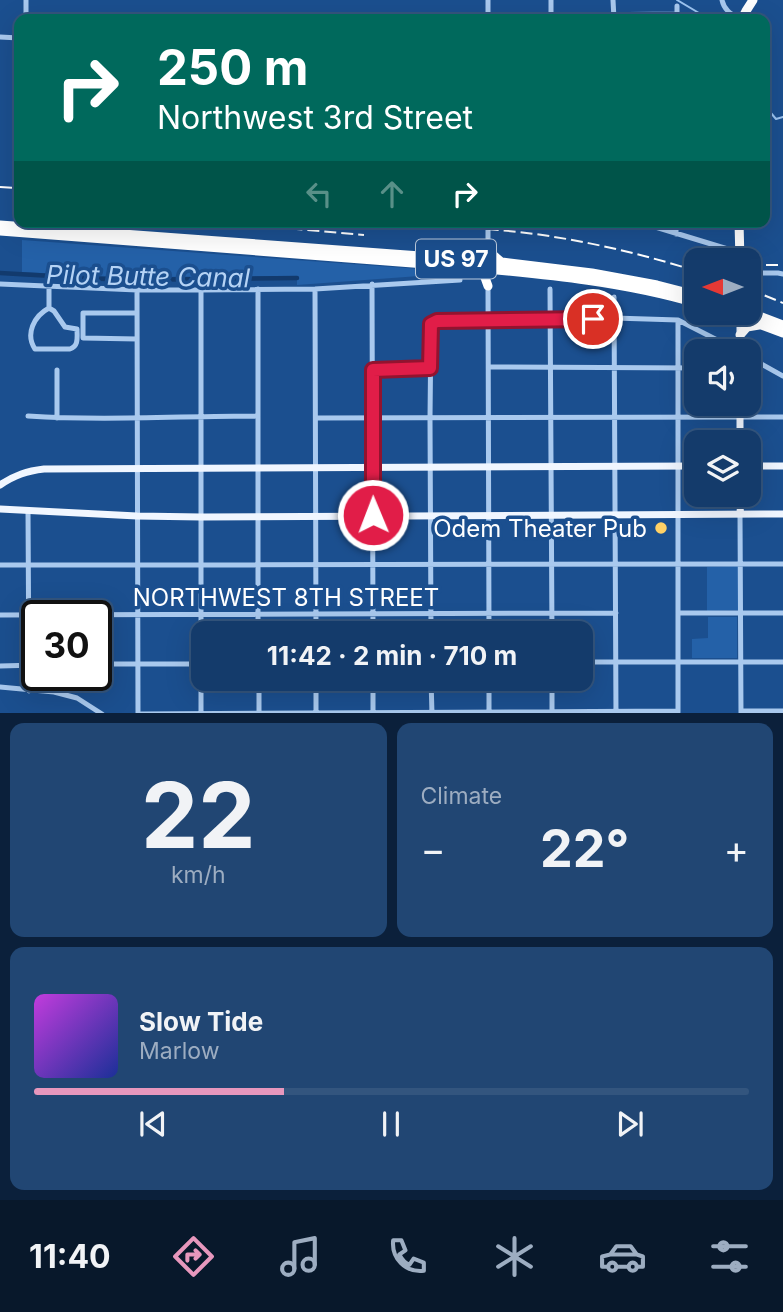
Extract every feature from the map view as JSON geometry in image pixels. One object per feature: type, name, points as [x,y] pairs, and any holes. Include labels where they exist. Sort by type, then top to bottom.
[{"type":"highway","name":"US 97","points":[[15,228],[592,273],[684,292]]},
{"type":"highway","name":"US 97","points":[[72,228],[476,264]]},
{"type":"highway","points":[[739,228],[740,248]]},
{"type":"highway","points":[[488,243],[485,254],[476,264],[483,272],[488,286]]},
{"type":"highway","points":[[488,243],[500,266],[491,276],[488,286]]},
{"type":"highway","name":"US 97","points":[[500,266],[591,280],[684,300]]},
{"type":"highway","points":[[761,318],[783,324]]},
{"type":"highway","points":[[740,335],[747,327],[763,324],[783,333]]},
{"type":"main road","points":[[740,339],[741,326]]},
{"type":"main road","points":[[740,417],[740,430]]},
{"type":"main road","points":[[761,466],[783,466]]},
{"type":"main road","points":[[0,485],[13,476],[34,470],[684,467]]},
{"type":"main road","points":[[740,507],[740,514]]},
{"type":"main road","points":[[0,509],[201,517],[783,514]]},
{"type":"street","points":[[722,0],[723,6],[732,14]]},
{"type":"street","points":[[677,6],[677,14]]},
{"type":"street","points":[[488,228],[488,243]]},
{"type":"street","points":[[662,228],[724,248]]},
{"type":"street","points":[[676,228],[676,234]]},
{"type":"street","points":[[761,273],[783,274]]},
{"type":"street","points":[[0,284],[201,290],[315,289],[460,280]]},
{"type":"street","points":[[372,284],[374,621]]},
{"type":"street","points":[[49,286],[49,308]]},
{"type":"street","points":[[488,286],[489,621]]},
{"type":"street","points":[[258,289],[258,621]]},
{"type":"street","points":[[315,289],[316,621]]},
{"type":"street","points":[[550,289],[552,621]]},
{"type":"street","points":[[137,290],[140,713],[678,712],[678,320]]},
{"type":"street","points":[[201,290],[201,621]]},
{"type":"street","points":[[614,297],[616,712]]},
{"type":"street","points":[[49,308],[65,327],[77,329],[74,348],[33,347],[30,330],[43,311],[49,308]]},
{"type":"street","points":[[137,313],[83,313],[83,338],[137,339]]},
{"type":"street","points":[[431,621],[431,324],[437,321],[488,320],[678,320],[715,339]]},
{"type":"street","points":[[761,364],[783,376]]},
{"type":"street","points":[[489,367],[684,369]]},
{"type":"street","points":[[373,370],[430,368]]},
{"type":"street","points":[[57,370],[57,418]]},
{"type":"street","points":[[28,416],[258,416]]},
{"type":"street","points":[[316,418],[783,416]]},
{"type":"street","points":[[28,510],[28,600]]},
{"type":"street","points":[[740,514],[741,712],[783,711]]},
{"type":"street","points":[[0,565],[783,564]]},
{"type":"street","name":"NORTHWEST 8TH STREET","points":[[112,615],[616,613]]},
{"type":"street","points":[[678,613],[783,613]]},
{"type":"street","name":"NORTHWEST 8TH STREET","points":[[0,615],[21,615]]},
{"type":"street","points":[[593,662],[783,662]]},
{"type":"street","points":[[112,664],[191,664]]},
{"type":"street","points":[[0,666],[21,665]]},
{"type":"street","points":[[0,687],[21,690]]},
{"type":"street","points":[[29,691],[54,692],[77,698],[102,713]]},
{"type":"street","points":[[201,691],[201,713]]},
{"type":"street","points":[[258,691],[259,713]]},
{"type":"street","points":[[316,691],[316,713]]},
{"type":"street","points":[[373,691],[373,712]]},
{"type":"street","points":[[431,691],[432,713]]},
{"type":"street","points":[[489,691],[489,712]]},
{"type":"street","points":[[552,691],[552,712]]},
{"type":"shaded area","points":[[22,240],[475,273],[482,279],[419,276],[297,285],[297,276],[125,277],[22,272]]},
{"type":"shaded area","points":[[738,566],[738,610],[707,611],[707,567]]},
{"type":"shaded area","points":[[708,617],[737,617],[737,658],[692,658],[692,639],[708,638]]},
{"type":"waterway","points":[[677,0],[701,14]]},
{"type":"waterway","points":[[770,112],[776,119],[783,117]]},
{"type":"waterway","name":"Pilot Butte Canal","points":[[0,273],[122,280],[297,278]]},
{"type":"railway","points":[[0,187],[14,188]]},
{"type":"railway","points":[[285,228],[364,235]]},
{"type":"railway","points":[[472,228],[519,232],[586,243],[684,268]]},
{"type":"railway","points":[[761,265],[783,265]]},
{"type":"railway","points":[[761,294],[783,303]]},
{"type":"place","name":"Odem Theater Pub","points":[[661,528]]},
{"type":"route","points":[[373,515],[373,370],[430,368],[431,324],[437,321],[593,319]]}]
